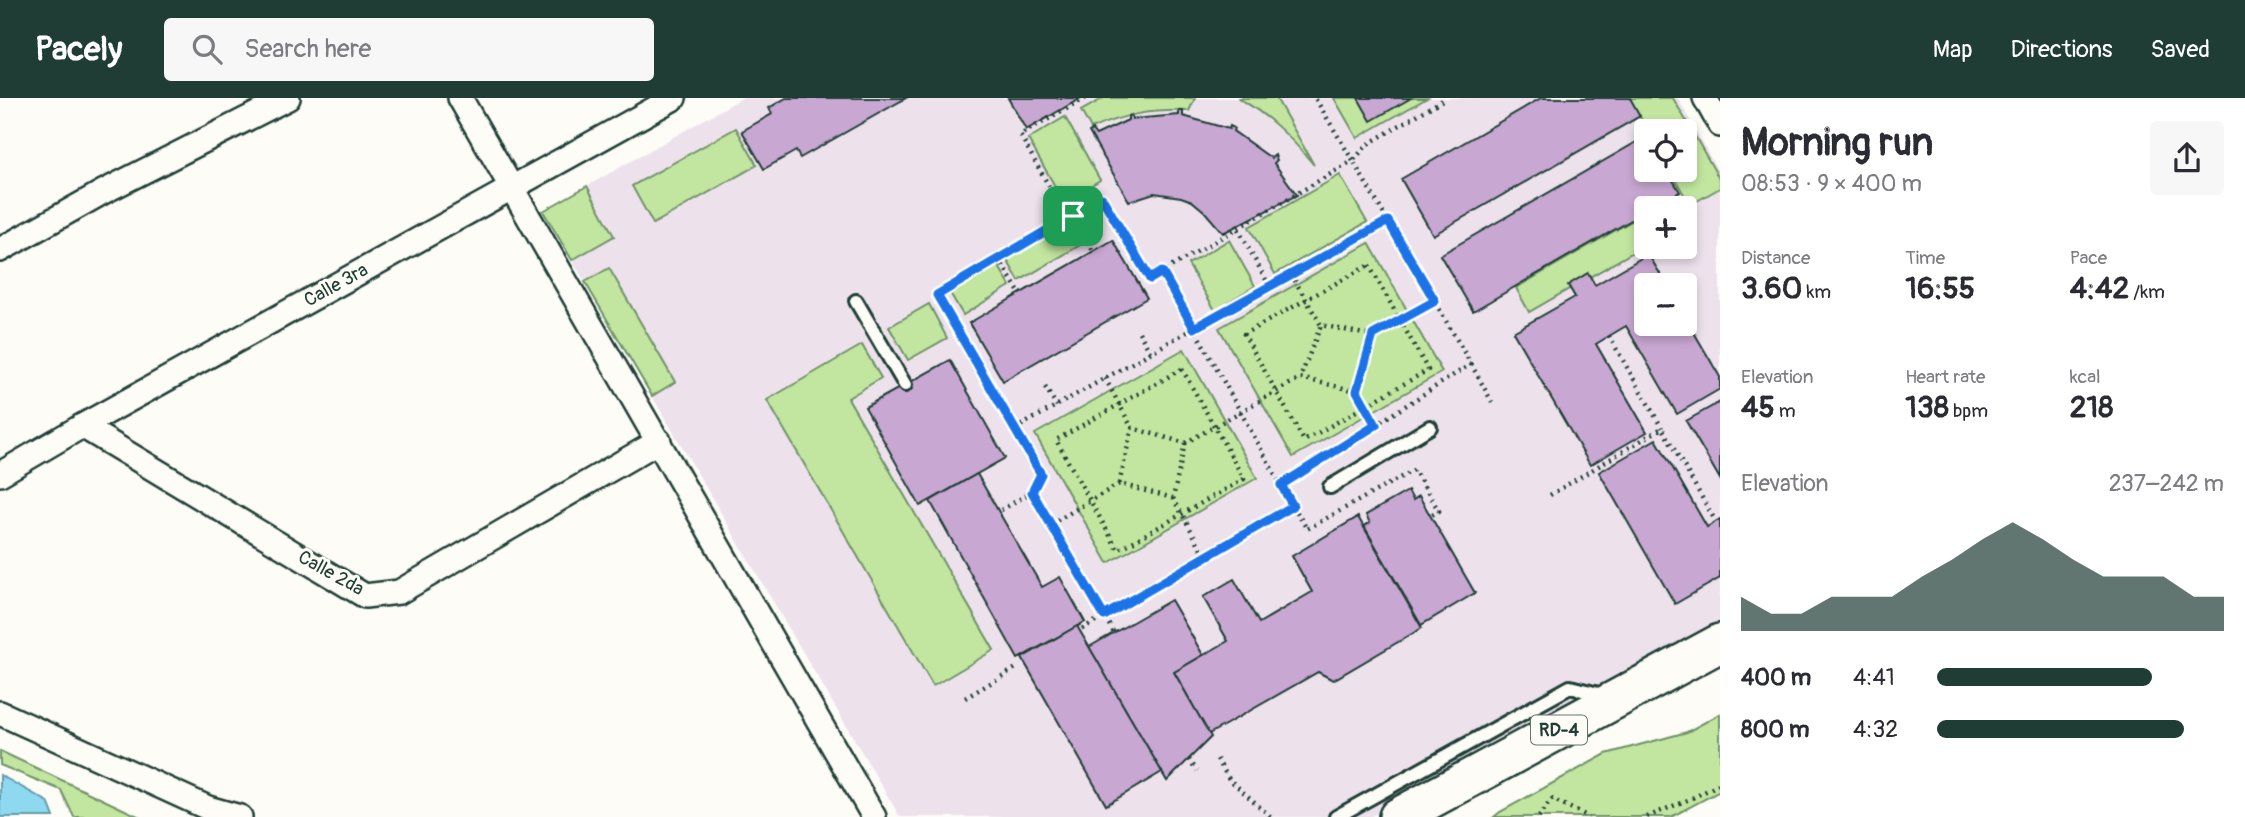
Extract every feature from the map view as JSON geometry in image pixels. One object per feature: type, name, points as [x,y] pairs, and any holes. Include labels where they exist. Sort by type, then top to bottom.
[{"type":"main road","name":"RD-4","points":[[1398,817],[1720,643]]},
{"type":"street","points":[[0,250],[103,192],[288,98]]},
{"type":"street","points":[[460,98],[874,817]]},
{"type":"street","name":"Calle 3ra","points":[[0,474],[674,98]]},
{"type":"street","points":[[1705,98],[1720,125]]},
{"type":"street","name":"Calle 2da","points":[[82,426],[365,596],[399,592],[659,441]]},
{"type":"street","points":[[0,713],[208,808],[240,817]]},
{"type":"lane","points":[[856,301],[905,385]]},
{"type":"lane","points":[[1330,487],[1430,428]]},
{"type":"lane","points":[[1336,817],[1570,687],[1618,699]]},
{"type":"path","points":[[1086,98],[1020,135],[1058,202],[1073,216],[1093,251]]},
{"type":"path","points":[[1315,98],[1492,402]]},
{"type":"path","points":[[1001,510],[1032,492],[1041,474],[937,295],[1102,198],[1150,279],[1353,161],[1368,144],[1446,98]]},
{"type":"path","points":[[1015,429],[1388,221]]},
{"type":"path","points":[[1238,229],[1270,287]]},
{"type":"path","points":[[999,259],[1020,294]]},
{"type":"path","points":[[1369,265],[1400,320],[1428,370],[1304,441],[1244,334],[1369,265]]},
{"type":"path","points":[[1162,272],[1307,529],[1414,470],[1438,511],[1430,516]]},
{"type":"path","points":[[1291,274],[1321,324],[1373,335],[1435,301]]},
{"type":"path","points":[[1132,428],[1185,443],[1300,378],[1321,324]]},
{"type":"path","points":[[1139,332],[1150,352]]},
{"type":"path","points":[[1373,335],[1357,391],[1376,425]]},
{"type":"path","points":[[1609,336],[1716,522]]},
{"type":"path","points":[[1281,485],[1471,364]]},
{"type":"path","points":[[1182,369],[1214,426],[1244,479],[1118,550],[1056,440],[1182,369]]},
{"type":"path","points":[[1105,378],[1132,428],[1119,484]]},
{"type":"path","points":[[1300,378],[1357,391]]},
{"type":"path","points":[[1045,387],[1057,407]]},
{"type":"path","points":[[1550,495],[1662,428]]},
{"type":"path","points":[[1185,443],[1173,498],[1206,557]]},
{"type":"path","points":[[1051,524],[1119,484],[1173,498]]},
{"type":"path","points":[[1032,492],[1114,633]]},
{"type":"path","points":[[1082,629],[1293,506]]},
{"type":"path","points":[[965,698],[1016,668]]},
{"type":"path","points":[[1189,759],[1197,771]]},
{"type":"path","points":[[1217,760],[1229,779],[1271,817]]},
{"type":"path","points":[[1647,817],[1720,784]]},
{"type":"path","points":[[1539,817],[1552,799],[1588,817]]},
{"type":"shaded area","points":[[742,98],[1678,98],[1689,119],[1634,119],[1634,182],[1697,182],[1697,133],[1720,175],[1720,627],[1370,817],[900,817],[543,211]]},
{"type":"green space","points":[[1104,98],[1195,98],[1189,111],[1139,114],[1091,129],[1081,111]]},
{"type":"green space","points":[[1238,98],[1276,98],[1314,165],[1279,128]]},
{"type":"green space","points":[[1334,98],[1427,98],[1357,138]]},
{"type":"green space","points":[[1629,98],[1673,98],[1685,119],[1641,119]]},
{"type":"green space","points":[[1065,117],[1100,180],[1064,202],[1028,139]]},
{"type":"green space","points":[[736,128],[757,165],[653,224],[632,186]]},
{"type":"green space","points":[[1697,140],[1720,180],[1720,188],[1697,201],[1697,196],[1685,196],[1677,182],[1697,182]]},
{"type":"green space","points":[[1340,175],[1367,222],[1275,274],[1249,227]]},
{"type":"green space","points":[[587,186],[614,236],[572,260],[543,211]]},
{"type":"green space","points":[[1634,220],[1634,251],[1529,312],[1516,288]]},
{"type":"green space","points":[[1069,221],[1082,244],[1019,281],[1006,258]]},
{"type":"green space","points":[[1229,240],[1255,286],[1215,310],[1188,264]]},
{"type":"green space","points":[[1369,243],[1442,372],[1293,457],[1219,328]]},
{"type":"green space","points":[[997,263],[1010,286],[963,315],[949,291]]},
{"type":"green space","points":[[609,268],[675,382],[652,396],[585,282]]},
{"type":"green space","points":[[929,304],[947,338],[908,360],[889,327]]},
{"type":"green space","points":[[862,345],[881,378],[848,398],[994,650],[933,686],[767,400]]},
{"type":"green space","points":[[1184,349],[1257,478],[1108,563],[1035,434]]},
{"type":"green space","points":[[1720,714],[1720,791],[1671,817],[1494,817],[1606,754],[1687,732]]},
{"type":"green space","points":[[0,751],[140,817],[74,817],[61,790],[0,765]]},
{"type":"water","points":[[0,775],[48,802],[54,817],[0,817]]},
{"type":"building","points":[[786,98],[906,98],[800,158],[796,151],[764,169],[742,131],[772,114],[769,108]]},
{"type":"building","points":[[1008,98],[1081,98],[1026,130]]},
{"type":"building","points":[[1358,98],[1411,98],[1371,121]]},
{"type":"building","points":[[1541,98],[1630,98],[1640,116],[1433,235],[1401,179]]},
{"type":"building","points":[[1179,111],[1183,111],[1183,116],[1229,129],[1230,126],[1271,158],[1275,155],[1277,160],[1274,163],[1297,195],[1223,233],[1204,211],[1192,201],[1181,197],[1154,193],[1129,201],[1089,132],[1092,130],[1096,135],[1128,120],[1131,115],[1132,119],[1179,115]]},
{"type":"building","points":[[1634,143],[1634,182],[1674,182],[1680,192],[1673,196],[1634,196],[1634,218],[1473,311],[1440,255]]},
{"type":"building","points":[[1113,240],[1147,298],[1003,381],[969,323]]},
{"type":"building","points":[[1639,259],[1651,259],[1660,273],[1634,273],[1634,336],[1696,336],[1720,377],[1720,389],[1677,414],[1626,326],[1596,344],[1647,432],[1590,465],[1513,332],[1575,297],[1568,285],[1588,273],[1595,285]]},
{"type":"building","points":[[950,360],[1005,458],[920,506],[865,407]]},
{"type":"building","points":[[1720,402],[1720,479],[1686,421]]},
{"type":"building","points":[[1656,439],[1707,527],[1720,519],[1720,578],[1675,604],[1599,472]]},
{"type":"building","points":[[977,474],[1042,587],[1060,577],[1085,622],[1018,659],[930,501]]},
{"type":"building","points":[[1408,491],[1413,500],[1419,496],[1475,593],[1421,625],[1364,526],[1370,523],[1366,515]]},
{"type":"building","points":[[1358,517],[1422,628],[1333,680],[1318,672],[1209,734],[1174,672],[1228,641],[1203,597],[1234,579],[1259,623],[1312,592],[1292,556]]},
{"type":"building","points":[[1171,600],[1203,655],[1174,672],[1211,737],[1167,781],[1089,647]]},
{"type":"building","points":[[1077,626],[1162,772],[1106,805],[1022,658]]},
{"type":"route","points":[[1102,198],[1150,279],[1162,272],[1194,328],[1388,221],[1435,301],[1373,335],[1357,391],[1376,425],[1281,485],[1293,506],[1104,616],[1032,492],[1041,474],[937,295],[1073,216],[1102,198]]}]
